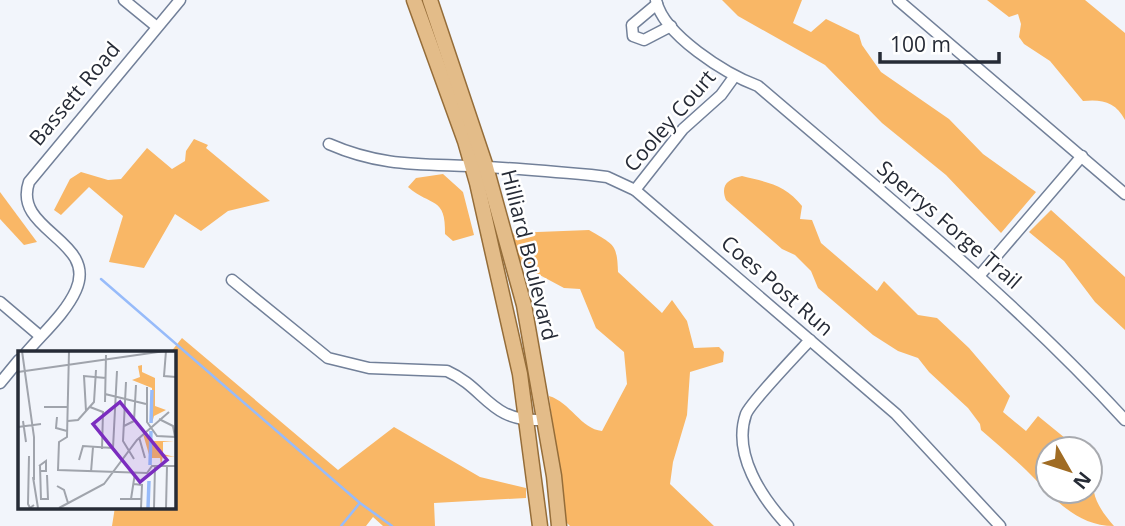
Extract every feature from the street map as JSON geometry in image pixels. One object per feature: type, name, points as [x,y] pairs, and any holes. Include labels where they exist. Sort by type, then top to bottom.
[{"type":"main road","name":"Hilliard Boulevard","points":[[414,0],[480,166]]},
{"type":"main road","name":"Hilliard Boulevard","points":[[430,0],[480,166],[520,374],[554,476],[559,526]]},
{"type":"main road","name":"Hilliard Boulevard","points":[[534,420],[540,526]]},
{"type":"street","points":[[124,0],[157,27]]},
{"type":"street","name":"Bassett Road","points":[[28,351],[73,296],[80,271],[71,251],[30,211],[26,199],[27,186],[37,170],[180,0]]},
{"type":"street","points":[[898,0],[1125,194]]},
{"type":"street","points":[[656,2],[632,25],[633,36],[644,40],[671,26]]},
{"type":"street","name":"Sperrys Forge Trail","points":[[656,2],[663,19],[671,26],[734,77],[758,86],[980,275],[1074,364],[1125,420]]},
{"type":"street","name":"Cooley Court","points":[[635,190],[683,129],[721,95],[734,77]]},
{"type":"street","name":"Coes Post Run","points":[[329,144],[362,158],[419,166],[480,166],[607,177],[635,190],[896,414],[1000,526]]},
{"type":"street","points":[[980,275],[1082,156]]},
{"type":"street","points":[[232,279],[328,358],[369,368],[447,371],[458,376],[496,411],[534,420]]},
{"type":"street","points":[[0,302],[40,336]]},
{"type":"street","points":[[788,526],[769,505],[749,467],[743,440],[746,413],[810,340]]},
{"type":"street","points":[[0,383],[18,361]]},
{"type":"shaded area","points":[[722,0],[802,0],[793,23],[811,32],[826,19],[859,35],[862,45],[881,72],[949,119],[983,154],[1036,192],[1001,233],[946,175],[882,123],[825,65],[738,16]]},
{"type":"shaded area","points":[[987,0],[1085,0],[1125,33],[1125,120],[1117,109],[1108,103],[1083,101],[1050,61],[1024,44],[1019,37],[1021,24],[1018,14],[1009,17]]},
{"type":"shaded area","points":[[194,139],[208,145],[206,148],[270,201],[228,211],[201,231],[175,214],[144,268],[109,262],[123,216],[89,187],[61,215],[54,210],[70,179],[81,172],[108,180],[121,179],[147,148],[172,169],[185,161],[186,151]]},
{"type":"shaded area","points":[[443,174],[463,192],[474,235],[453,241],[445,234],[445,222],[440,208],[408,187],[416,178]]},
{"type":"shaded area","points":[[742,176],[768,183],[789,193],[802,206],[800,219],[812,220],[821,243],[877,291],[884,281],[918,315],[937,318],[969,348],[1010,396],[1003,412],[1026,431],[1038,416],[1061,435],[1034,435],[1034,479],[981,430],[980,424],[968,408],[929,372],[918,358],[898,351],[873,335],[818,288],[811,271],[795,255],[782,249],[726,200],[726,183]]},
{"type":"shaded area","points":[[0,192],[37,242],[24,245],[0,219]]},
{"type":"shaded area","points":[[1051,210],[1125,277],[1125,330],[1095,302],[1064,261],[1029,232]]},
{"type":"shaded area","points":[[589,230],[612,246],[617,255],[618,272],[662,313],[672,300],[687,321],[694,348],[719,347],[724,352],[723,362],[690,372],[687,415],[673,462],[670,484],[714,526],[570,526],[565,521],[549,396],[563,404],[588,426],[602,431],[627,384],[624,352],[596,328],[580,289],[564,288],[521,265],[512,233]]},
{"type":"shaded area","points":[[182,338],[338,470],[394,427],[480,477],[526,488],[526,498],[434,503],[435,526],[383,526],[373,517],[366,526],[112,526],[115,508],[175,508],[175,351],[172,351]]},
{"type":"shaded area","points":[[1062,505],[1099,505],[1114,526],[1087,521]]},
{"type":"waterway","points":[[101,279],[360,503],[392,526]]},
{"type":"waterway","points":[[341,526],[359,504]]}]
